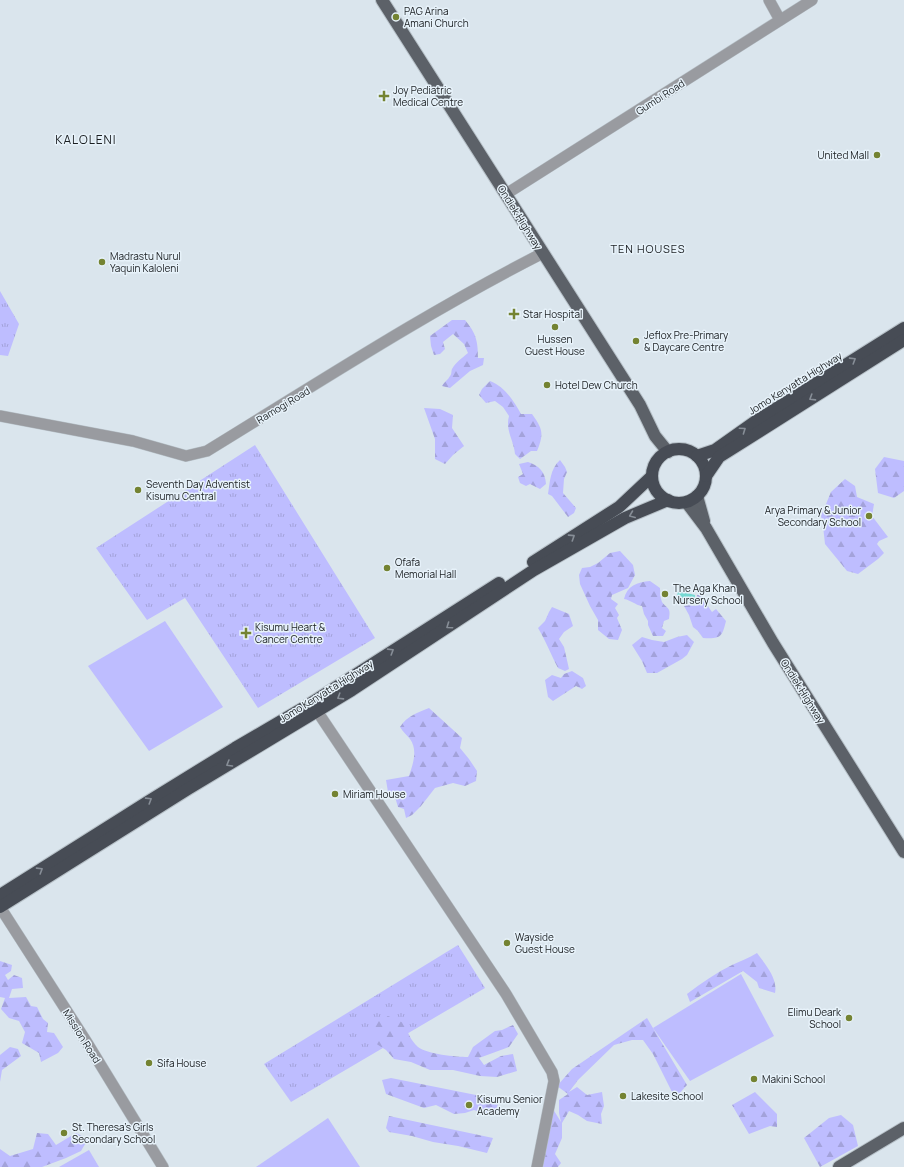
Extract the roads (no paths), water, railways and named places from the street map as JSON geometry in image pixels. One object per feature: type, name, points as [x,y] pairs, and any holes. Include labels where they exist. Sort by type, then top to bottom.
[{"type":"highway","name":"Jomo Kenyatta Highway","points":[[697,456],[715,450],[756,421],[904,328]]},
{"type":"highway","points":[[706,476],[720,457],[904,340]]},
{"type":"highway","points":[[664,454],[676,449],[684,449],[697,456],[702,462],[706,469],[705,484],[692,499]]},
{"type":"highway","name":"Jomo Kenyatta Highway","points":[[0,895],[149,801],[305,707],[619,507],[652,476],[654,468],[664,454]]},
{"type":"highway","points":[[652,476],[656,490],[661,496],[668,500]]},
{"type":"highway","name":"Jomo Kenyatta Highway","points":[[0,907],[188,789],[392,664],[534,570],[625,518],[668,500],[675,502],[692,499]]},
{"type":"main road","name":"Ondiek Highway","points":[[382,0],[640,405],[664,454]]},
{"type":"main road","name":"Ondiek Highway","points":[[692,499],[706,528],[773,643],[904,852]]},
{"type":"main road","points":[[839,1167],[904,1128]]},
{"type":"street","points":[[769,0],[780,20]]},
{"type":"street","name":"Gumbi Road","points":[[506,194],[812,0]]},
{"type":"street","name":"Ramogi Road","points":[[0,416],[133,441],[186,456],[197,454],[207,451],[437,312],[543,254]]},
{"type":"street","points":[[317,711],[506,994],[552,1072],[554,1081],[537,1167]]},
{"type":"street","name":"Mission Road","points":[[0,907],[86,1041],[163,1167]]},
{"type":"place","name":"PAG Arina Amani Church","points":[[396,17]]},
{"type":"place","name":"Joy Pediatric Medical Centre","points":[[384,96]]},
{"type":"place","name":"United Mall","points":[[877,155]]},
{"type":"place","name":"Madrastu Nurul Yaquin Kaloleni","points":[[102,262]]},
{"type":"place","name":"Star Hospital","points":[[514,314]]},
{"type":"place","name":"Hussen Guest House","points":[[555,327]]},
{"type":"place","name":"Jeflox Pre-Primary & Daycare Centre","points":[[636,341]]},
{"type":"place","name":"Hotel Dew Church","points":[[547,385]]},
{"type":"place","name":"Seventh Day Adventist Kisumu Central","points":[[138,490]]},
{"type":"place","name":"Arya Primary & Junior Secondary School","points":[[869,516]]},
{"type":"place","name":"Ofafa Memorial Hall","points":[[387,568]]},
{"type":"place","name":"The Aga Khan Nursery School","points":[[665,594]]},
{"type":"place","name":"Kisumu Heart & Cancer Centre","points":[[246,633]]},
{"type":"place","name":"Miriam House","points":[[335,794]]},
{"type":"place","name":"Wayside Guest House","points":[[507,943]]},
{"type":"place","name":"Elimu Deark School","points":[[849,1018]]},
{"type":"place","name":"Sifa House","points":[[149,1063]]},
{"type":"place","name":"Makini School","points":[[754,1079]]},
{"type":"place","name":"Lakesite School","points":[[623,1096]]},
{"type":"place","name":"Kisumu Senior Academy","points":[[469,1105]]},
{"type":"place","name":"St. Theresa's Girls Secondary School","points":[[64,1133]]},
{"type":"district","name":"KALOLENI","points":[[86,139]]},
{"type":"district","name":"TEN HOUSES","points":[[648,248]]}]
